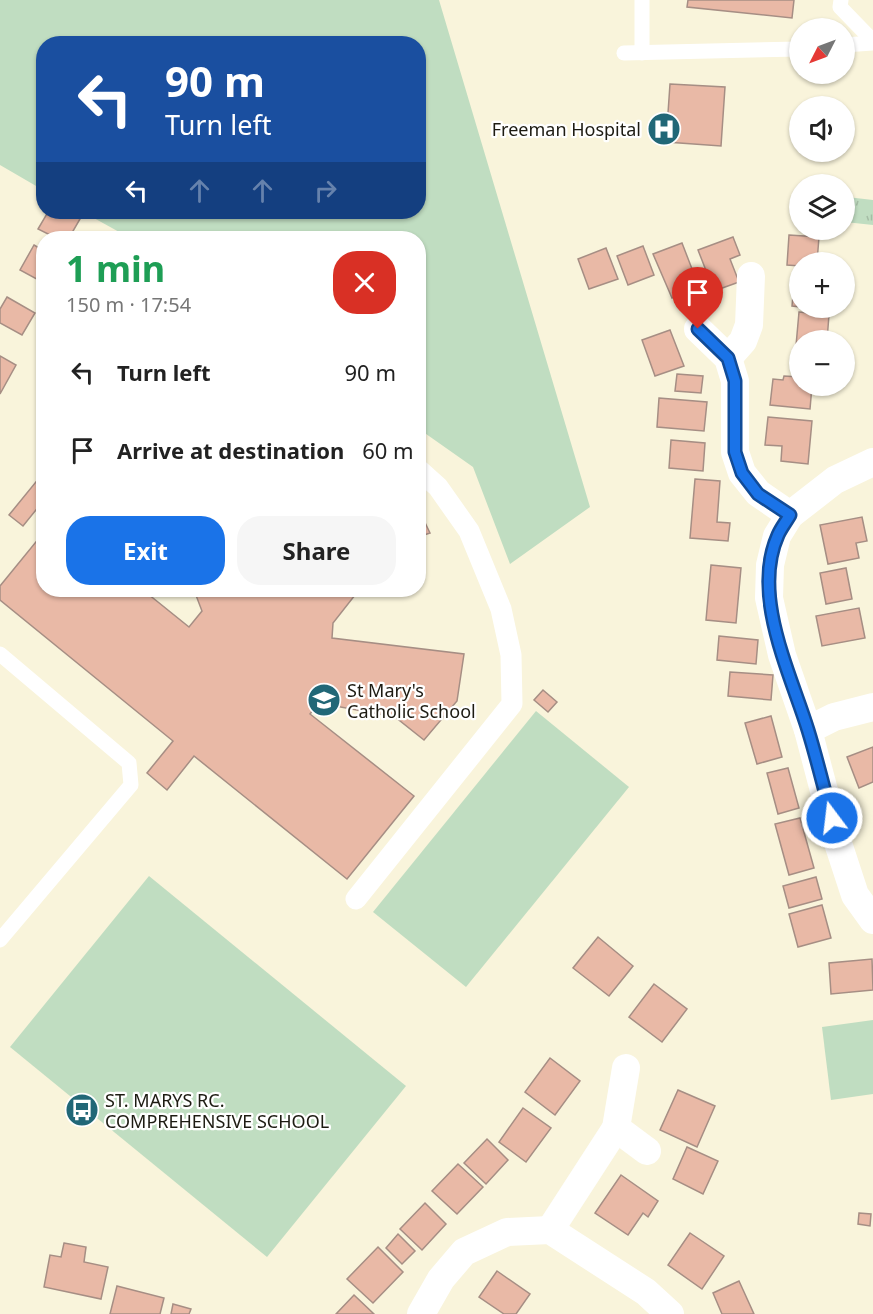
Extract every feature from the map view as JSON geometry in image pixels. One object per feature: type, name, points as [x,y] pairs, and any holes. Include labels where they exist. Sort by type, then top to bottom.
[{"type":"street","points":[[728,358],[743,341],[749,325],[751,276]]},
{"type":"street","points":[[698,329],[728,358],[735,381],[735,452],[742,473],[758,494],[790,515]]},
{"type":"street","points":[[873,462],[835,480],[790,515],[777,536],[770,565],[769,598],[782,655],[808,730],[837,840],[855,895],[873,920]]},
{"type":"street","points":[[356,899],[512,704],[511,655],[501,609],[469,531],[438,487],[426,476]]},
{"type":"street","points":[[808,730],[834,717],[873,707]]},
{"type":"street","points":[[550,1230],[616,1128],[626,1068]]},
{"type":"street","points":[[616,1128],[647,1151]]},
{"type":"street","points":[[421,1314],[441,1279],[464,1252],[507,1232],[550,1230],[646,1292],[670,1314]]},
{"type":"lane","points":[[642,0],[642,53]]},
{"type":"lane","points":[[841,0],[840,7],[873,42]]},
{"type":"lane","points":[[855,44],[873,42]]},
{"type":"lane","points":[[624,53],[789,49]]},
{"type":"lane","points":[[0,654],[129,764],[131,784],[0,940]]},
{"type":"green space","points":[[0,0],[439,0],[590,507],[510,564],[473,467],[426,434],[426,231],[117,231],[96,219],[426,219],[426,36],[36,36],[36,186],[0,165]]},
{"type":"green space","points":[[855,198],[873,200],[873,225],[855,223]]},
{"type":"green space","points":[[536,711],[629,787],[466,987],[373,912]]},
{"type":"green space","points":[[149,876],[406,1086],[267,1257],[10,1047]]},
{"type":"green space","points":[[873,1020],[873,1094],[831,1100],[822,1027]]},
{"type":"building","points":[[688,0],[794,0],[792,18],[687,7]]},
{"type":"building","points":[[670,84],[725,87],[721,146],[666,142]]},
{"type":"building","points":[[44,219],[80,219],[73,231],[38,229]]},
{"type":"building","points":[[789,235],[789,240],[819,240],[818,252],[789,252],[789,265],[787,265]]},
{"type":"building","points":[[733,237],[740,255],[730,259],[739,282],[714,291],[698,250]]},
{"type":"building","points":[[682,243],[699,287],[672,298],[653,254]]},
{"type":"building","points":[[34,245],[36,246],[36,279],[20,270]]},
{"type":"building","points":[[643,246],[654,275],[628,285],[617,256]]},
{"type":"building","points":[[606,248],[618,279],[589,289],[578,259]]},
{"type":"building","points":[[7,297],[35,313],[22,335],[0,323],[0,309]]},
{"type":"building","points":[[798,318],[829,318],[828,330],[797,330]]},
{"type":"building","points":[[670,330],[684,366],[655,376],[642,340]]},
{"type":"building","points":[[0,356],[16,365],[0,394]]},
{"type":"building","points":[[677,374],[703,376],[701,393],[675,391]]},
{"type":"building","points":[[784,376],[789,376],[789,396],[811,396],[810,409],[770,405],[773,379],[783,380]]},
{"type":"building","points":[[659,398],[707,402],[704,431],[657,427]]},
{"type":"building","points":[[768,417],[812,421],[808,464],[781,461],[782,446],[765,445]]},
{"type":"building","points":[[671,440],[705,443],[703,471],[669,468]]},
{"type":"building","points":[[695,479],[720,481],[717,522],[730,523],[728,541],[690,538]]},
{"type":"building","points":[[36,482],[36,510],[23,526],[9,515]]},
{"type":"building","points":[[862,517],[867,541],[856,543],[859,558],[828,564],[820,525]]},
{"type":"building","points":[[36,542],[36,597],[152,597],[189,627],[202,611],[197,597],[353,597],[333,623],[332,638],[464,654],[457,701],[424,740],[395,717],[319,703],[310,714],[414,796],[347,879],[194,756],[167,790],[147,773],[173,741],[0,600],[0,586]]},
{"type":"building","points":[[711,565],[741,568],[736,623],[706,620]]},
{"type":"building","points":[[846,568],[852,599],[826,604],[820,573]]},
{"type":"building","points":[[859,608],[865,638],[822,646],[816,616]]},
{"type":"building","points":[[719,636],[758,640],[756,664],[717,660]]},
{"type":"building","points":[[730,672],[773,675],[771,700],[728,696]]},
{"type":"building","points":[[543,690],[557,702],[548,712],[534,700]]},
{"type":"building","points":[[771,716],[782,757],[757,764],[745,723]]},
{"type":"building","points":[[873,747],[873,782],[859,788],[847,757]]},
{"type":"building","points":[[788,768],[799,808],[778,814],[767,773]]},
{"type":"building","points":[[800,818],[814,868],[789,875],[775,824]]},
{"type":"building","points":[[816,877],[822,899],[789,908],[783,886]]},
{"type":"building","points":[[822,905],[831,938],[798,947],[789,914]]},
{"type":"building","points":[[598,937],[633,966],[609,996],[573,968]]},
{"type":"building","points":[[872,959],[873,990],[831,994],[829,963]]},
{"type":"building","points":[[654,984],[687,1009],[662,1042],[629,1017]]},
{"type":"building","points":[[550,1058],[580,1081],[555,1115],[525,1092]]},
{"type":"building","points":[[678,1090],[715,1106],[697,1147],[660,1130]]},
{"type":"building","points":[[523,1108],[551,1128],[526,1162],[499,1142]]},
{"type":"building","points":[[487,1139],[508,1160],[486,1184],[464,1163]]},
{"type":"building","points":[[687,1147],[718,1161],[703,1194],[673,1179]]},
{"type":"building","points":[[458,1164],[483,1187],[457,1214],[432,1191]]},
{"type":"building","points":[[621,1175],[658,1201],[648,1217],[643,1213],[628,1235],[595,1213]]},
{"type":"building","points":[[425,1203],[446,1224],[422,1250],[400,1229]]},
{"type":"building","points":[[859,1213],[871,1214],[870,1226],[858,1224]]},
{"type":"building","points":[[690,1233],[724,1256],[702,1289],[668,1265]]},
{"type":"building","points":[[398,1234],[415,1251],[402,1264],[386,1248]]},
{"type":"building","points":[[64,1243],[86,1247],[84,1262],[108,1267],[101,1299],[44,1287],[50,1255],[61,1257]]},
{"type":"building","points":[[378,1247],[403,1272],[373,1303],[347,1279]]},
{"type":"building","points":[[497,1271],[530,1294],[516,1314],[504,1314],[479,1297]]},
{"type":"building","points":[[739,1281],[754,1314],[722,1314],[713,1293]]},
{"type":"building","points":[[117,1286],[164,1298],[160,1314],[110,1314]]},
{"type":"building","points":[[354,1295],[374,1314],[336,1314]]},
{"type":"building","points":[[173,1304],[191,1309],[189,1314],[171,1314]]},
{"type":"place","name":"Freeman Hospital","points":[[664,129]]},
{"type":"place","name":"St Mary's Catholic School","points":[[324,700]]},
{"type":"place","name":"ST. MARYS RC. COMPREHENSIVE SCHOOL","points":[[82,1110]]},
{"type":"route","points":[[698,329],[728,358],[735,381],[735,452],[742,473],[758,494],[790,515],[777,536],[770,565],[769,598],[782,655],[808,730],[832,818]]}]
